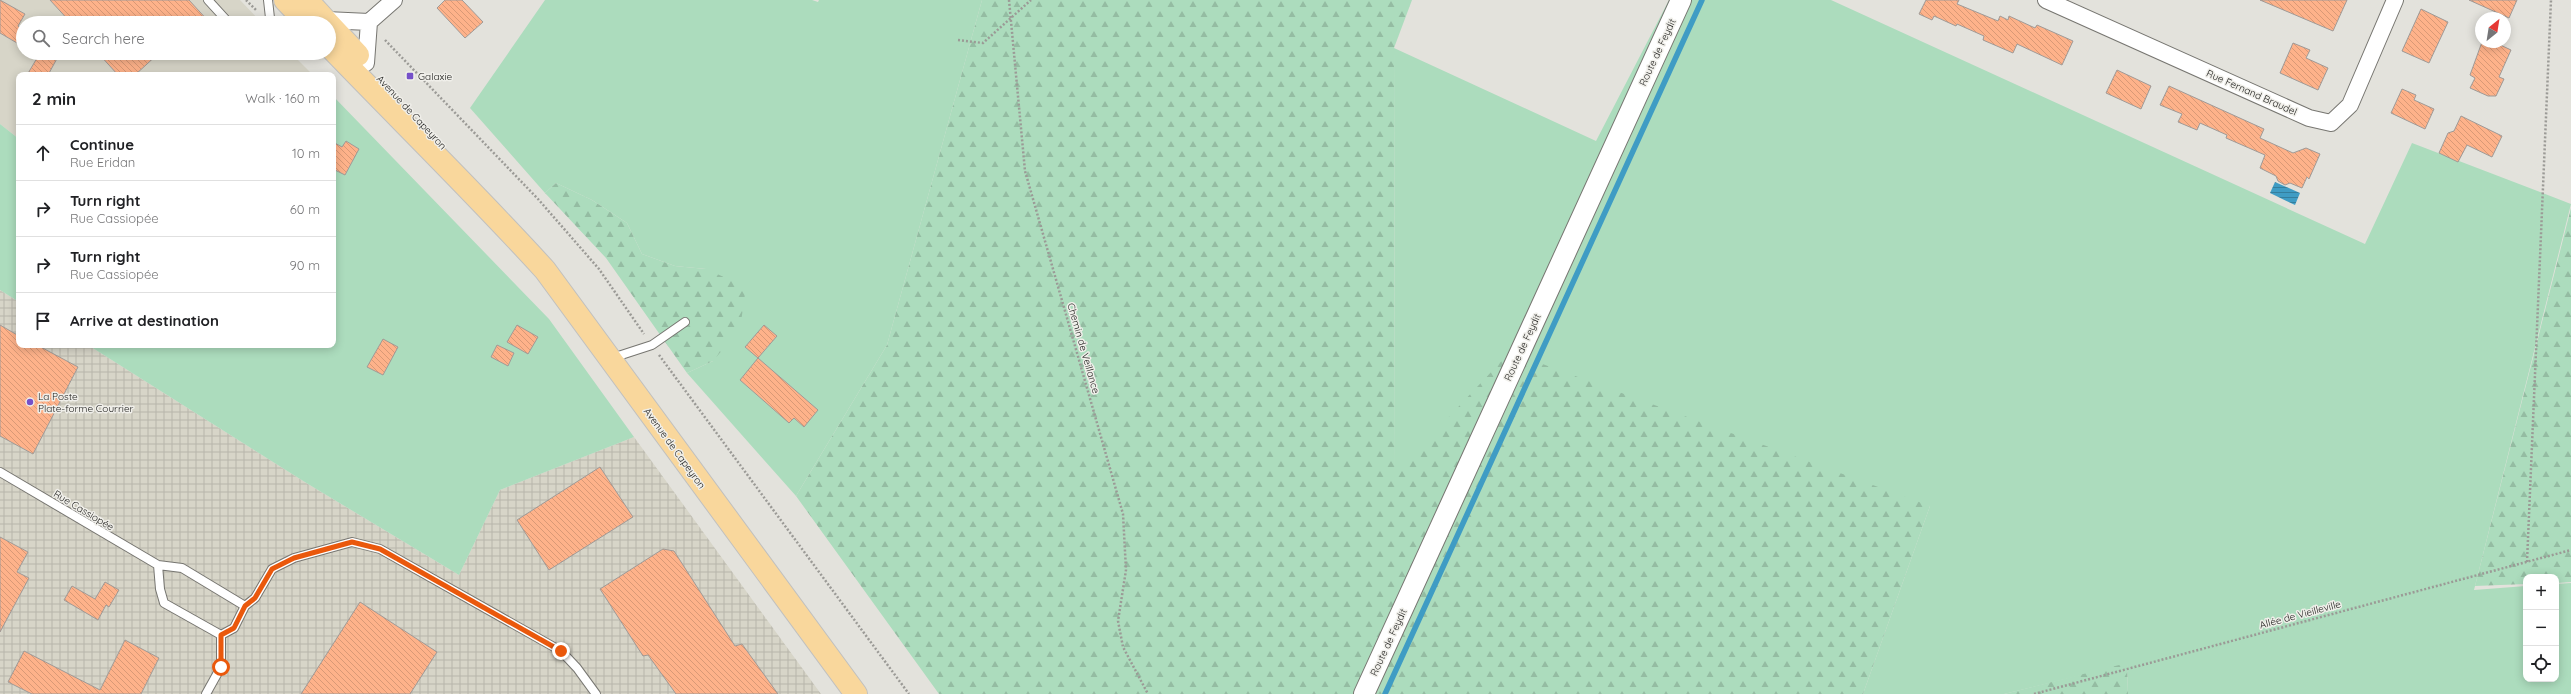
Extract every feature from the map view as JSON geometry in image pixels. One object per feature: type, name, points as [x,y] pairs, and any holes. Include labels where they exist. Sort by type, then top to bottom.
[{"type":"main road","name":"Avenue de Capeyron","points":[[285,0],[313,16]]},
{"type":"main road","name":"Avenue de Capeyron","points":[[307,0],[319,16]]},
{"type":"main road","name":"Avenue de Capeyron","points":[[336,34],[366,63],[454,157],[487,206]]},
{"type":"main road","name":"Avenue de Capeyron","points":[[336,53],[443,166],[487,206],[545,270],[856,694]]},
{"type":"street","points":[[336,22],[369,22],[394,0]]},
{"type":"street","name":"Route de Feydit","points":[[1364,694],[1681,0]]},
{"type":"street","name":"Rue Fernand Braudel","points":[[2046,0],[2309,118],[2331,124],[2350,106],[2395,0]]},
{"type":"street","points":[[366,63],[369,22]]},
{"type":"lane","points":[[208,0],[223,16]]},
{"type":"lane","points":[[268,0],[270,16]]},
{"type":"lane","points":[[610,359],[652,345],[685,322]]},
{"type":"lane","name":"Rue Cassiopée","points":[[0,472],[158,565],[182,568],[245,606]]},
{"type":"lane","points":[[221,635],[234,628],[245,606],[255,598],[272,569],[294,558],[352,542],[359,543],[380,549],[561,651],[577,668],[596,694]]},
{"type":"lane","points":[[158,565],[160,589],[164,603],[221,635]]},
{"type":"lane","points":[[206,694],[221,667],[221,635]]},
{"type":"path","name":"Chemin de Veillance","points":[[1009,0],[1012,17],[1025,172],[1123,514],[1126,570],[1118,621],[1123,647],[1148,694]]},
{"type":"path","points":[[958,40],[983,43],[1031,0]]},
{"type":"path","points":[[2527,562],[2551,0]]},
{"type":"path","name":"Allée de Vieilleville","points":[[2034,694],[2571,550]]},
{"type":"shaded area","points":[[0,0],[240,0],[255,16],[16,16],[16,60],[298,60],[310,72],[16,72],[16,137],[0,124]]},
{"type":"shaded area","points":[[0,290],[16,300],[16,348],[93,348],[308,484],[459,575],[500,490],[634,437],[821,694],[0,694]]},
{"type":"green space","points":[[545,0],[812,0],[818,2],[819,0],[982,0],[887,345],[796,496],[687,373],[713,361],[706,269],[675,266],[642,254],[627,223],[592,200],[556,183],[545,193],[470,108]]},
{"type":"green space","points":[[982,0],[1412,0],[1394,48],[1395,474],[1510,352],[1930,506],[1863,694],[939,694],[796,496],[887,345]]},
{"type":"green space","points":[[1669,0],[1831,0],[2365,244],[2412,143],[2571,204],[2474,590],[2523,586],[2523,682],[2559,682],[2559,584],[2571,583],[2571,694],[2128,694],[2127,664],[2004,694],[1863,694],[1930,506],[1395,475],[1394,48],[1596,141]]},
{"type":"green space","points":[[336,99],[549,319],[634,437],[500,490],[459,575],[308,484],[93,348],[336,348]]},
{"type":"green space","points":[[0,124],[16,137],[16,300],[0,290]]},
{"type":"green space","points":[[556,183],[592,200],[627,223],[642,254],[675,266],[706,269],[746,287],[740,329],[713,361],[687,373],[606,258],[545,193]]},
{"type":"green space","points":[[2571,208],[2571,582],[2559,583],[2559,574],[2523,574],[2523,584],[2475,586]]},
{"type":"green space","points":[[2127,663],[2128,694],[2004,694]]},
{"type":"water","points":[[2275,182],[2300,193],[2295,205],[2270,193]]},
{"type":"building","points":[[0,0],[25,14],[24,16],[16,16],[16,42],[0,33]]},
{"type":"building","points":[[50,0],[189,0],[204,16],[65,16]]},
{"type":"building","points":[[445,0],[462,0],[483,22],[465,38],[437,8]]},
{"type":"building","points":[[1926,0],[1959,0],[1957,4],[1998,21],[2000,16],[2008,20],[2009,16],[2035,28],[2037,25],[2073,41],[2062,65],[2017,44],[2013,53],[1983,40],[1984,36],[1957,24],[1956,26],[1934,16],[1932,20],[1919,14]]},
{"type":"building","points":[[2260,0],[2347,0],[2333,31]]},
{"type":"building","points":[[2469,0],[2517,0],[2511,14],[2511,12],[2496,12]]},
{"type":"building","points":[[2421,9],[2448,22],[2429,63],[2402,51]]},
{"type":"building","points":[[2293,43],[2310,50],[2306,58],[2328,68],[2318,90],[2280,73]]},
{"type":"building","points":[[2480,48],[2507,48],[2511,50],[2499,77],[2504,79],[2496,96],[2488,96],[2470,88],[2475,78],[2470,75]]},
{"type":"building","points":[[36,60],[56,60],[50,72],[29,72]]},
{"type":"building","points":[[104,60],[151,60],[138,72],[115,72]]},
{"type":"building","points":[[2117,70],[2151,86],[2141,109],[2106,93]]},
{"type":"building","points":[[2169,86],[2264,129],[2260,138],[2293,153],[2306,148],[2320,154],[2309,179],[2307,177],[2302,188],[2290,183],[2285,185],[2278,181],[2276,176],[2260,168],[2265,155],[2226,138],[2227,135],[2200,123],[2197,130],[2178,122],[2182,114],[2160,105]]},
{"type":"building","points":[[2402,89],[2416,95],[2414,100],[2434,109],[2425,129],[2391,113]]},
{"type":"building","points":[[2461,116],[2502,136],[2492,157],[2467,145],[2458,162],[2439,153],[2448,133],[2454,131]]},
{"type":"building","points":[[346,141],[359,149],[345,175],[336,170],[336,144],[342,147]]},
{"type":"building","name":"La Poste Plate-forme Courrier","points":[[0,325],[16,334],[16,348],[43,348],[78,367],[33,454],[0,436]]},
{"type":"building","points":[[517,325],[538,337],[528,354],[507,342]]},
{"type":"building","points":[[764,325],[777,336],[758,358],[745,347]]},
{"type":"building","points":[[383,339],[398,347],[383,375],[367,367]]},
{"type":"building","points":[[497,345],[514,353],[508,366],[491,357]]},
{"type":"building","points":[[758,358],[818,410],[804,427],[794,418],[789,423],[740,380]]},
{"type":"building","points":[[600,467],[633,517],[549,570],[517,520]]},
{"type":"building","points":[[0,537],[28,552],[17,572],[29,578],[0,632]]},
{"type":"building","points":[[663,549],[674,551],[735,646],[742,644],[778,694],[676,694],[648,655],[643,656],[600,589]]},
{"type":"building","points":[[105,582],[119,590],[109,607],[106,605],[98,620],[64,600],[72,586],[95,599]]},
{"type":"building","points":[[360,602],[437,652],[410,694],[301,694]]},
{"type":"building","points":[[125,640],[159,658],[141,694],[32,694],[8,682],[24,651],[100,690]]},
{"type":"waterway","points":[[1385,694],[1702,0]]},
{"type":"place","name":"Galaxie","points":[[410,76]]},
{"type":"place","name":"La Poste Plate-forme Courrier","points":[[30,402]]},
{"type":"route","points":[[221,667],[221,635],[234,628],[245,606],[255,598],[272,569],[294,558],[352,542],[380,549],[561,651]]}]
